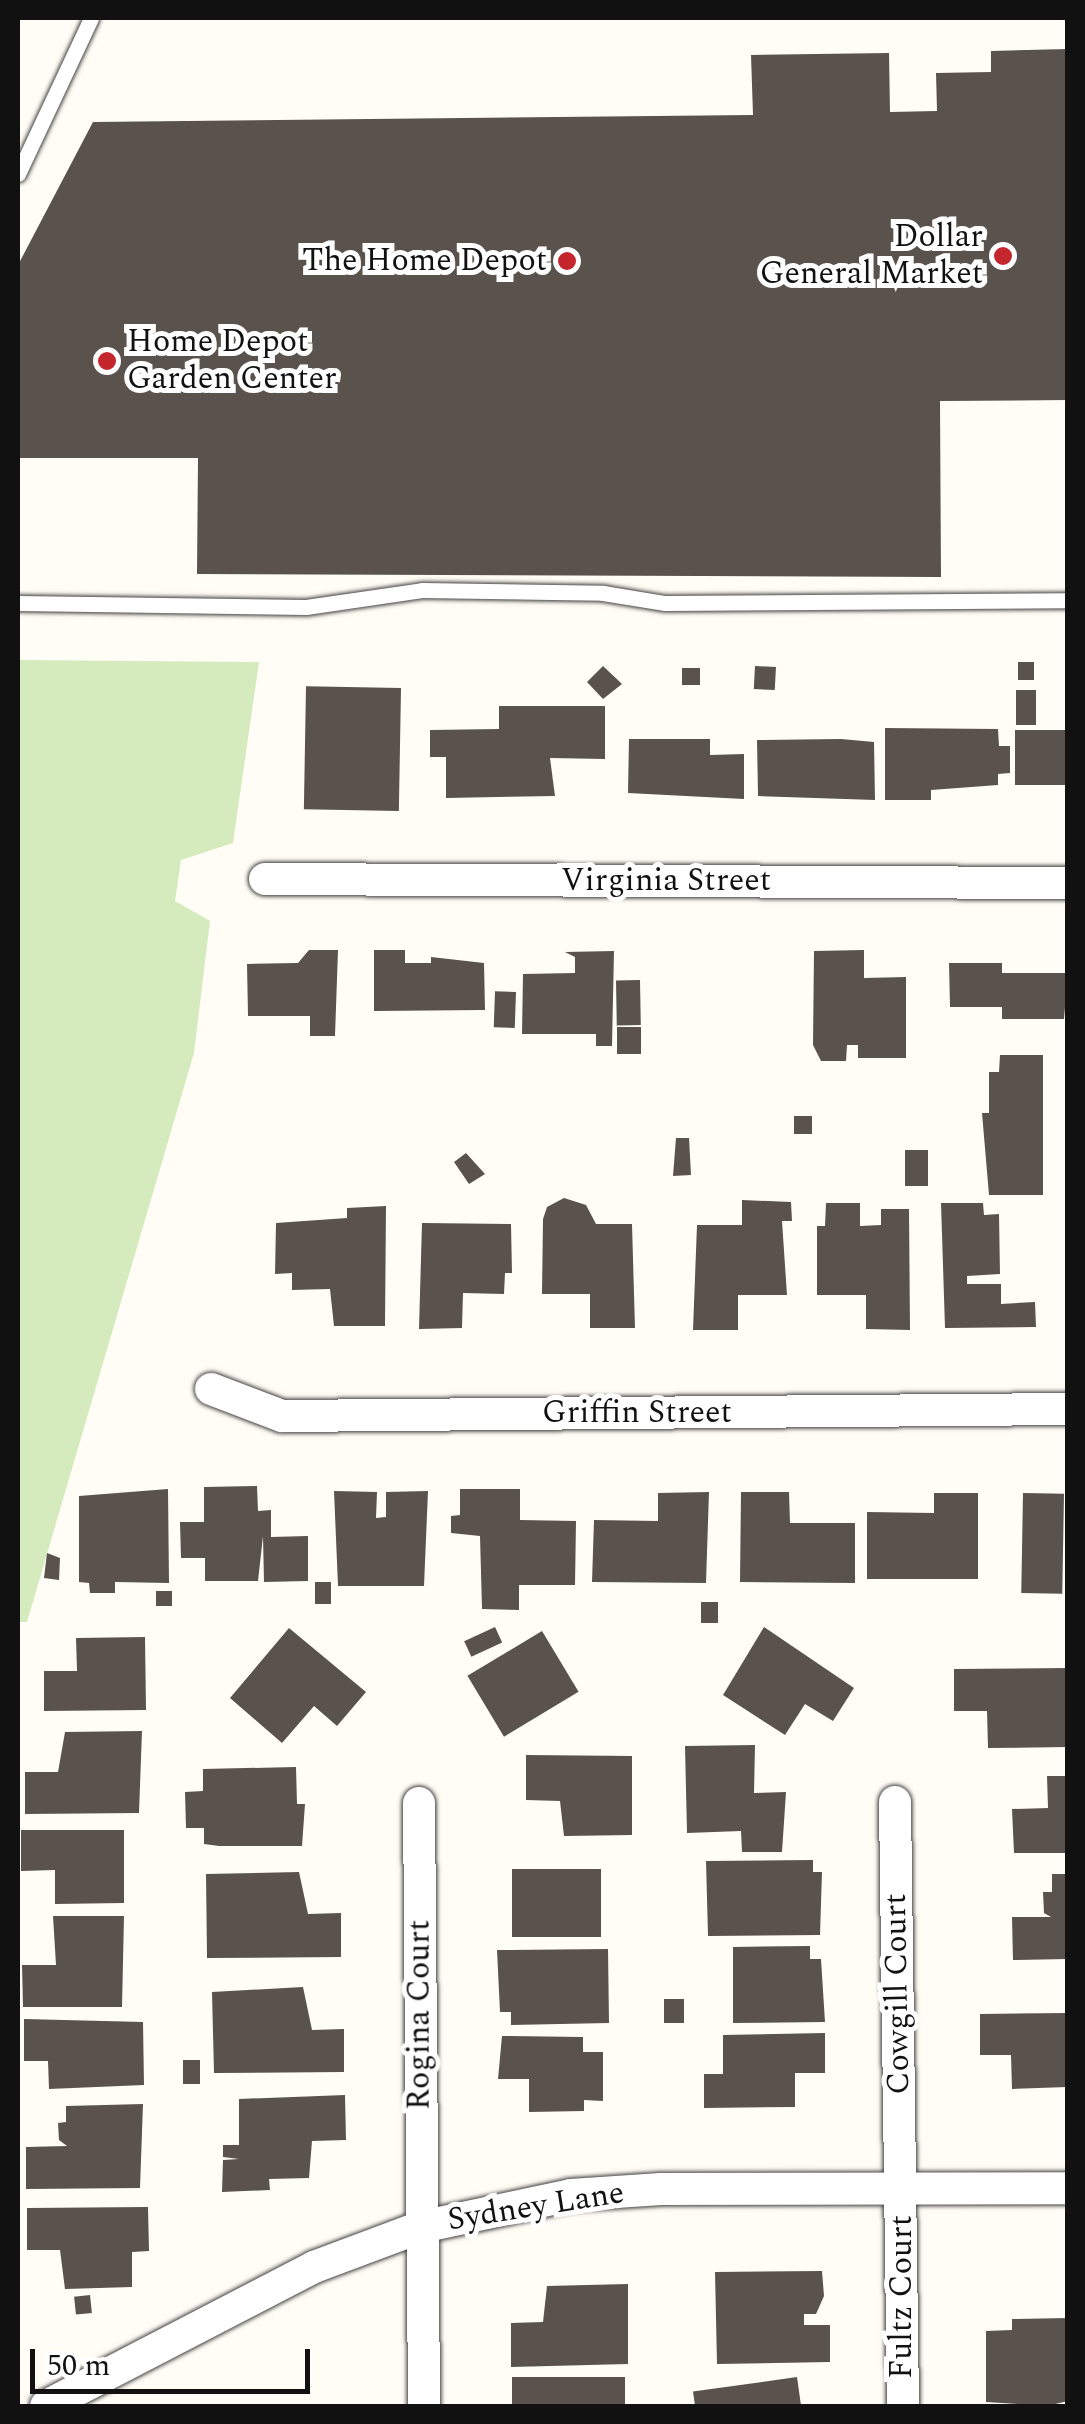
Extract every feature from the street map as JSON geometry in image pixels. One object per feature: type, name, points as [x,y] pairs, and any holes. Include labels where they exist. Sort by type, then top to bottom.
[{"type":"street","name":"Virginia Street","points":[[265,879],[1068,883]]},
{"type":"street","name":"Griffin Street","points":[[211,1390],[282,1416],[1068,1410]]},
{"type":"street","name":"Cowgill Court","points":[[895,1802],[901,2186]]},
{"type":"street","name":"Rogina Court","points":[[419,1803],[424,2406]]},
{"type":"street","name":"Sydney Lane","points":[[46,2406],[314,2267],[421,2227],[571,2195],[901,2186],[1068,2188]]},
{"type":"street","name":"Fultz Court","points":[[901,2186],[903,2406]]},
{"type":"lane","points":[[18,174],[91,18]]},
{"type":"lane","points":[[18,603],[306,608],[422,590],[603,593],[665,603],[1068,600]]},
{"type":"green space","points":[[18,660],[259,662],[233,843],[181,860],[175,901],[210,921],[194,1053],[27,1622],[18,1622]]},
{"type":"building","name":"The Home Depot","points":[[1068,49],[1068,400],[940,401],[941,577],[197,574],[198,458],[18,458],[18,265],[93,122],[753,115],[751,55],[889,53],[890,112],[937,111],[936,73],[991,72],[991,51]]},
{"type":"building","points":[[1018,662],[1034,662],[1034,680],[1018,680]]},
{"type":"building","points":[[603,666],[622,684],[603,699],[587,682]]},
{"type":"building","points":[[755,666],[776,667],[775,690],[754,689]]},
{"type":"building","points":[[682,668],[700,668],[700,685],[682,685]]},
{"type":"building","points":[[306,686],[401,688],[399,811],[304,809]]},
{"type":"building","points":[[1016,690],[1036,690],[1036,725],[1016,725]]},
{"type":"building","points":[[499,706],[605,706],[605,759],[550,758],[555,796],[446,798],[446,757],[430,757],[430,730],[499,729]]},
{"type":"building","points":[[885,728],[998,729],[999,746],[1010,746],[1010,773],[998,774],[998,785],[931,790],[931,800],[885,800]]},
{"type":"building","points":[[1015,730],[1068,730],[1068,785],[1015,785]]},
{"type":"building","points":[[629,739],[710,739],[710,755],[744,754],[744,799],[628,793]]},
{"type":"building","points":[[757,740],[874,742],[875,800],[758,796]]},
{"type":"building","points":[[309,950],[338,950],[335,1036],[310,1036],[310,1016],[248,1016],[247,964],[298,963]]},
{"type":"building","points":[[374,950],[405,950],[405,963],[431,963],[431,957],[484,963],[485,1010],[374,1011]]},
{"type":"building","points":[[864,950],[864,978],[906,977],[906,1058],[858,1058],[858,1045],[847,1045],[846,1061],[821,1061],[813,1045],[814,951]]},
{"type":"building","points":[[614,951],[612,1046],[596,1046],[596,1034],[522,1034],[523,974],[575,973],[575,957],[565,952]]},
{"type":"building","points":[[949,963],[1002,963],[1002,973],[1068,973],[1064,1019],[1002,1019],[1002,1007],[950,1007]]},
{"type":"building","points":[[616,980],[640,980],[641,1025],[617,1025]]},
{"type":"building","points":[[495,991],[516,992],[515,1028],[494,1027]]},
{"type":"building","points":[[617,1027],[641,1027],[641,1054],[617,1054]]},
{"type":"building","points":[[1000,1055],[1043,1055],[1043,1195],[989,1195],[982,1113],[989,1113],[989,1072],[999,1072]]},
{"type":"building","points":[[794,1116],[812,1116],[812,1134],[794,1134]]},
{"type":"building","points":[[676,1138],[689,1138],[691,1175],[673,1176]]},
{"type":"building","points":[[905,1150],[928,1150],[928,1186],[905,1186]]},
{"type":"building","points":[[466,1153],[485,1174],[469,1184],[454,1162]]},
{"type":"building","points":[[564,1198],[586,1205],[596,1224],[632,1224],[635,1328],[590,1328],[590,1294],[542,1294],[543,1219],[547,1207]]},
{"type":"building","points":[[742,1200],[791,1202],[792,1221],[782,1221],[787,1295],[738,1295],[738,1330],[693,1330],[697,1225],[742,1225]]},
{"type":"building","points":[[826,1203],[860,1203],[860,1226],[881,1225],[881,1209],[909,1209],[910,1330],[866,1329],[866,1295],[817,1295],[817,1226],[825,1226]]},
{"type":"building","points":[[941,1203],[983,1203],[984,1215],[999,1214],[1000,1274],[967,1276],[967,1284],[1001,1284],[1001,1304],[1035,1302],[1036,1327],[945,1328]]},
{"type":"building","points":[[386,1206],[385,1326],[334,1326],[330,1289],[292,1290],[292,1273],[275,1274],[276,1223],[347,1218],[347,1208]]},
{"type":"building","points":[[422,1223],[511,1224],[512,1273],[505,1273],[504,1294],[463,1293],[462,1328],[419,1329]]},
{"type":"building","points":[[257,1486],[258,1511],[271,1510],[271,1537],[308,1536],[308,1581],[264,1582],[263,1536],[258,1581],[205,1581],[205,1558],[181,1558],[180,1522],[204,1522],[204,1487]]},
{"type":"building","points":[[168,1489],[169,1583],[115,1582],[115,1593],[90,1593],[89,1583],[79,1582],[79,1496]]},
{"type":"building","points":[[460,1489],[520,1489],[520,1520],[576,1521],[575,1585],[519,1585],[519,1610],[482,1609],[480,1536],[451,1533],[451,1516],[460,1515]]},
{"type":"building","points":[[334,1491],[377,1492],[376,1518],[386,1517],[386,1492],[428,1491],[424,1586],[338,1586]]},
{"type":"building","points":[[709,1492],[706,1583],[592,1582],[594,1520],[658,1521],[658,1493]]},
{"type":"building","points":[[741,1492],[789,1492],[790,1523],[855,1523],[855,1583],[740,1582]]},
{"type":"building","points":[[934,1493],[978,1493],[978,1579],[867,1579],[867,1512],[934,1513]]},
{"type":"building","points":[[1023,1493],[1064,1494],[1062,1594],[1021,1593]]},
{"type":"building","points":[[47,1553],[60,1558],[59,1580],[44,1578]]},
{"type":"building","points":[[315,1582],[331,1582],[331,1604],[315,1604]]},
{"type":"building","points":[[156,1591],[172,1591],[172,1606],[156,1606]]},
{"type":"building","points":[[701,1602],[718,1602],[718,1623],[701,1623]]},
{"type":"building","points":[[495,1627],[502,1642],[471,1657],[464,1641]]},
{"type":"building","points":[[764,1627],[854,1688],[833,1721],[805,1704],[785,1735],[723,1695]]},
{"type":"building","points":[[289,1628],[366,1692],[337,1726],[314,1706],[282,1743],[230,1698]]},
{"type":"building","points":[[542,1631],[579,1692],[504,1737],[467,1676]]},
{"type":"building","points":[[145,1637],[146,1710],[44,1711],[44,1671],[77,1671],[76,1638]]},
{"type":"building","points":[[1068,1668],[1068,1747],[988,1748],[987,1711],[954,1711],[954,1669]]},
{"type":"building","points":[[142,1731],[139,1813],[25,1814],[25,1772],[58,1772],[65,1732]]},
{"type":"building","points":[[755,1745],[754,1793],[786,1792],[782,1852],[742,1852],[741,1831],[687,1833],[685,1746]]},
{"type":"building","points":[[526,1755],[632,1756],[632,1835],[564,1836],[560,1801],[526,1800]]},
{"type":"building","points":[[296,1767],[297,1804],[305,1804],[302,1846],[204,1844],[204,1828],[186,1828],[185,1792],[203,1791],[203,1769]]},
{"type":"building","points":[[1047,1776],[1068,1776],[1068,1853],[1014,1853],[1012,1809],[1048,1808]]},
{"type":"building","points":[[21,1830],[124,1830],[124,1903],[55,1904],[55,1870],[21,1871]]},
{"type":"building","points":[[813,1860],[813,1872],[822,1872],[820,1935],[708,1936],[706,1861]]},
{"type":"building","points":[[512,1869],[601,1869],[601,1937],[512,1937]]},
{"type":"building","points":[[299,1872],[308,1914],[341,1913],[341,1957],[207,1958],[206,1874]]},
{"type":"building","points":[[1052,1874],[1068,1874],[1068,1959],[1013,1960],[1012,1917],[1051,1917],[1044,1913],[1043,1892],[1052,1892]]},
{"type":"building","points":[[53,1916],[124,1916],[122,2007],[23,2007],[22,1965],[56,1965]]},
{"type":"building","points":[[810,1946],[810,1959],[821,1959],[825,2022],[733,2023],[733,1947]]},
{"type":"building","points":[[608,1949],[609,2023],[511,2025],[511,2012],[500,2012],[497,1950]]},
{"type":"building","points":[[303,1987],[312,2030],[344,2029],[344,2072],[214,2073],[212,1992]]},
{"type":"building","points":[[664,1999],[684,1999],[684,2023],[664,2023]]},
{"type":"building","points":[[1068,2013],[1068,2087],[1012,2089],[1011,2055],[980,2055],[980,2014]]},
{"type":"building","points":[[24,2019],[143,2022],[144,2085],[49,2089],[48,2061],[24,2061]]},
{"type":"building","points":[[825,2033],[825,2073],[795,2073],[795,2107],[704,2108],[704,2074],[723,2074],[723,2035]]},
{"type":"building","points":[[502,2036],[583,2037],[583,2052],[603,2052],[603,2101],[584,2100],[584,2111],[529,2112],[529,2079],[498,2079]]},
{"type":"building","points":[[183,2060],[200,2060],[200,2084],[183,2084]]},
{"type":"building","points":[[345,2095],[346,2140],[312,2141],[309,2178],[269,2179],[270,2190],[222,2192],[223,2160],[239,2159],[223,2157],[223,2145],[239,2145],[239,2099]]},
{"type":"building","points":[[143,2104],[140,2188],[26,2189],[26,2147],[67,2146],[59,2140],[58,2123],[66,2122],[66,2106]]},
{"type":"building","points":[[148,2207],[149,2251],[132,2252],[132,2287],[65,2289],[60,2250],[27,2250],[27,2208]]},
{"type":"building","points":[[822,2271],[824,2296],[816,2314],[804,2314],[804,2325],[830,2325],[830,2362],[717,2364],[715,2272]]},
{"type":"building","points":[[628,2284],[628,2364],[511,2367],[511,2323],[543,2322],[547,2286]]},
{"type":"building","points":[[90,2295],[92,2313],[76,2315],[74,2297]]},
{"type":"building","points":[[1068,2318],[1068,2401],[1047,2406],[986,2402],[986,2331],[1012,2330],[1012,2319]]},
{"type":"building","points":[[512,2377],[625,2377],[625,2406],[512,2406]]},
{"type":"building","points":[[797,2377],[801,2406],[695,2406],[693,2392]]},
{"type":"place","name":"Dollar General Market","points":[[1003,256]]},
{"type":"place","name":"The Home Depot","points":[[567,261]]},
{"type":"place","name":"Home Depot Garden Center","points":[[107,361]]}]
